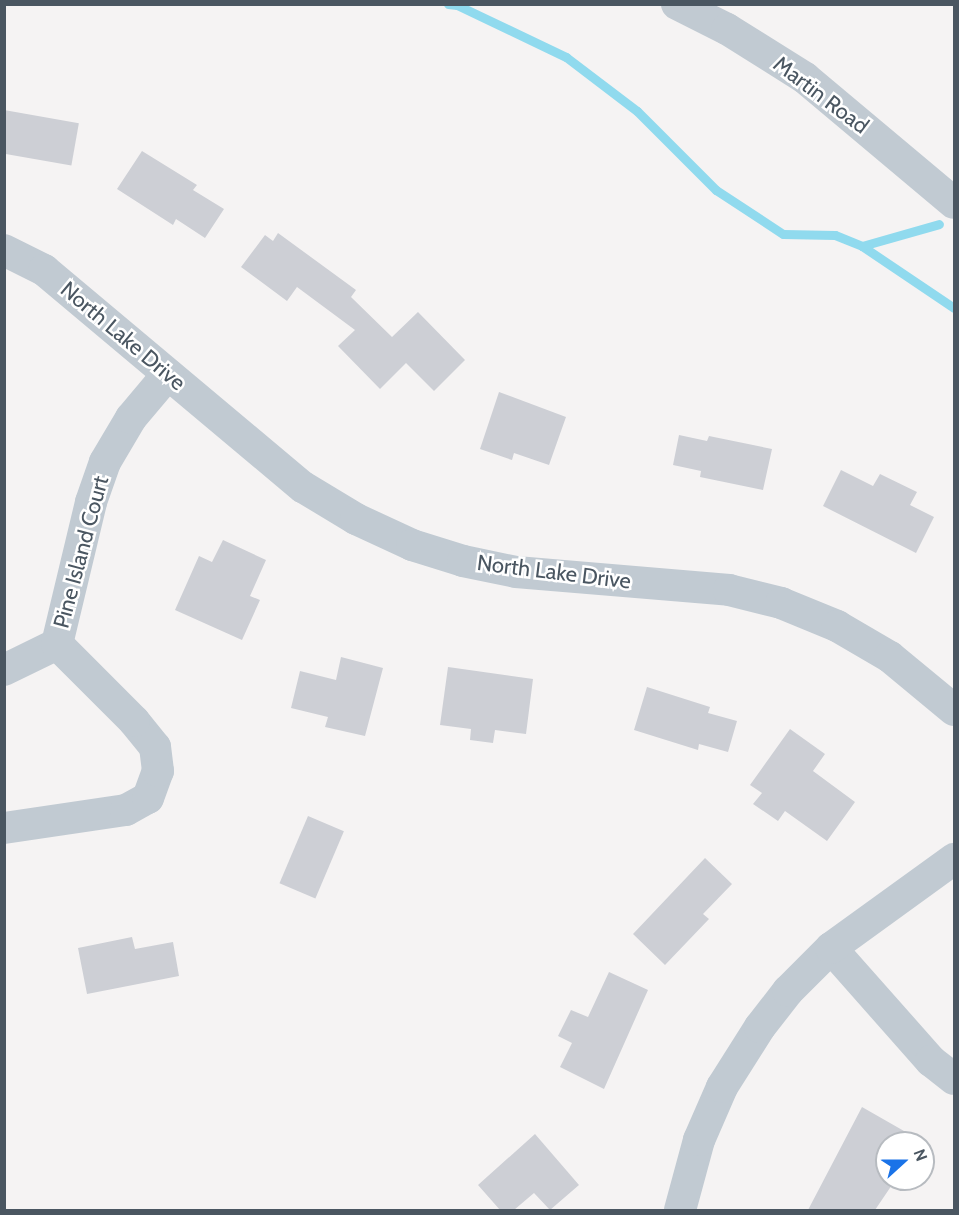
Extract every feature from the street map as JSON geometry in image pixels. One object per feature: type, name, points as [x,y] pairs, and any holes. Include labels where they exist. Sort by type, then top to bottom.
[{"type":"street","name":"Martin Road","points":[[677,4],[727,29],[805,78],[954,203]]},
{"type":"street","name":"North Lake Drive","points":[[4,250],[44,270],[303,487],[356,519],[412,545],[463,561],[516,572],[729,590],[781,603],[837,626],[890,657],[954,710]]},
{"type":"street","name":"Pine Island Court","points":[[57,644],[91,502],[105,462],[131,418],[168,374]]},
{"type":"street","name":"Pine Island Court","points":[[4,670],[57,644]]},
{"type":"street","name":"Pine Island Court","points":[[4,828],[126,810],[148,798],[158,771],[155,747],[134,722],[57,644]]},
{"type":"street","points":[[680,1210],[699,1140],[722,1087],[760,1027],[788,991],[831,948],[954,859]]},
{"type":"street","points":[[831,948],[931,1061],[954,1079]]},
{"type":"building","points":[[4,110],[79,123],[71,166],[4,154]]},
{"type":"building","points":[[142,151],[197,185],[193,190],[224,209],[205,238],[176,219],[173,225],[117,189]]},
{"type":"building","points":[[278,233],[356,290],[351,297],[392,337],[418,312],[465,360],[434,391],[406,363],[380,389],[338,346],[355,330],[297,287],[287,301],[241,267],[265,235],[273,241]]},
{"type":"building","points":[[499,392],[566,417],[549,465],[514,453],[512,460],[480,449]]},
{"type":"building","points":[[679,435],[707,441],[709,436],[772,449],[763,490],[700,477],[701,471],[673,465]]},
{"type":"building","points":[[841,470],[873,486],[880,474],[917,492],[910,505],[934,517],[916,553],[823,506]]},
{"type":"building","points":[[223,540],[266,560],[250,596],[260,600],[242,640],[175,610],[199,556],[212,562]]},
{"type":"building","points":[[341,657],[383,668],[365,736],[325,727],[328,717],[291,708],[300,671],[336,680]]},
{"type":"building","points":[[448,667],[533,679],[526,734],[495,730],[493,743],[470,740],[471,729],[440,725]]},
{"type":"building","points":[[647,687],[710,707],[708,713],[737,721],[728,752],[699,744],[698,750],[634,730]]},
{"type":"building","points":[[790,729],[825,754],[813,771],[855,802],[827,841],[785,811],[778,821],[753,804],[762,793],[750,785]]},
{"type":"building","points":[[308,816],[344,831],[315,898],[279,883]]},
{"type":"building","points":[[705,858],[732,884],[703,914],[709,919],[665,965],[633,934]]},
{"type":"building","points":[[132,937],[135,949],[173,942],[179,976],[87,994],[78,948]]},
{"type":"building","points":[[609,972],[648,990],[604,1089],[560,1067],[572,1043],[558,1036],[571,1010],[588,1017]]},
{"type":"building","points":[[862,1107],[904,1131],[875,1131],[875,1191],[888,1191],[875,1210],[808,1210]]},
{"type":"building","points":[[535,1134],[579,1185],[550,1210],[534,1193],[514,1210],[500,1210],[478,1185]]},
{"type":"waterway","points":[[448,4],[457,5],[566,57],[637,111],[716,190],[783,234],[835,235],[862,246],[954,308]]},
{"type":"waterway","points":[[862,246],[939,224]]}]
